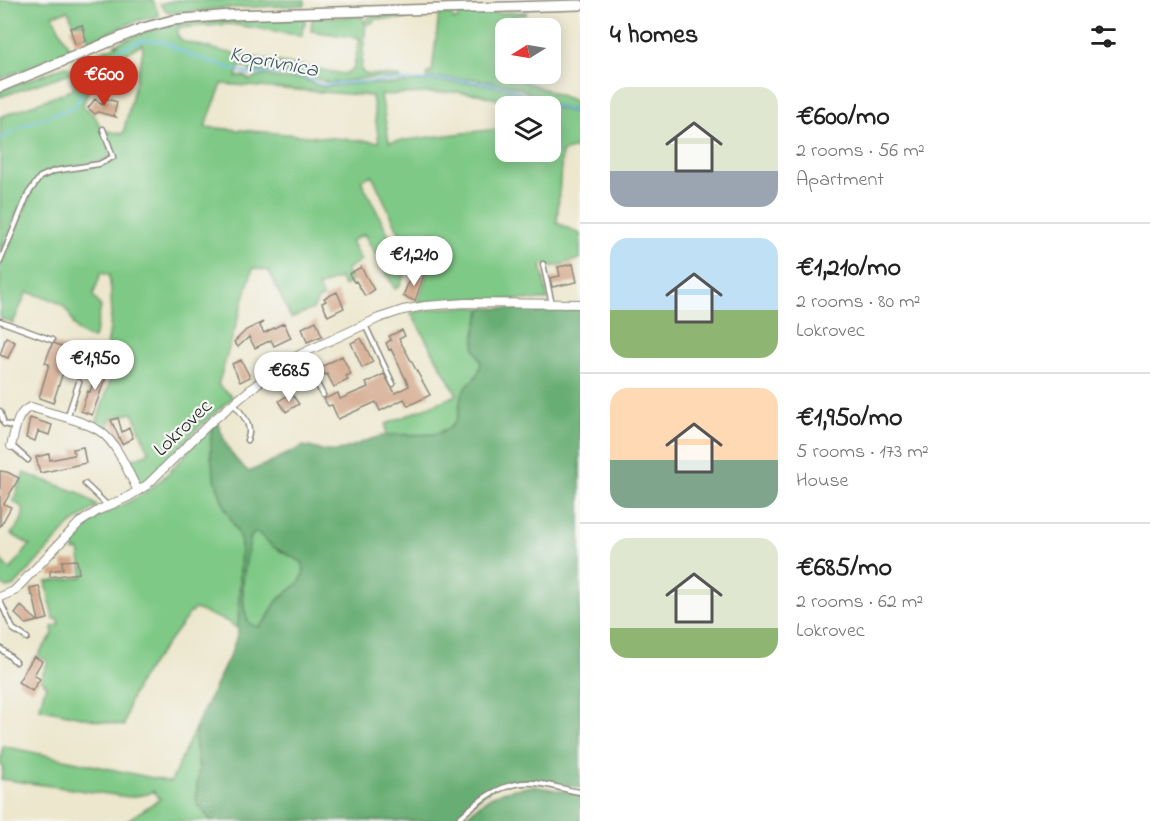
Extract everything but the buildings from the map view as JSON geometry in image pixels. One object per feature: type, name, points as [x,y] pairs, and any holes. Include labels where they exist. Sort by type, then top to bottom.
[{"type":"street","points":[[0,87],[143,28],[173,20],[230,15],[580,6]]},
{"type":"street","name":"Lokrovec","points":[[0,599],[14,591],[79,523],[108,505],[138,491],[160,474],[185,446],[233,403],[273,371],[301,354],[364,324],[403,310],[425,306],[446,303],[580,304]]},
{"type":"street","points":[[12,446],[21,413],[26,408],[31,407],[66,418],[101,432],[110,441],[138,491]]},
{"type":"lane","points":[[0,262],[28,194],[40,177],[54,171],[99,164],[113,157],[103,129]]},
{"type":"lane","points":[[543,264],[552,305]]},
{"type":"lane","points":[[0,321],[52,340]]},
{"type":"lane","points":[[364,324],[393,384]]},
{"type":"lane","points":[[301,354],[323,395]]},
{"type":"lane","points":[[66,418],[79,382]]},
{"type":"lane","points":[[233,403],[247,421],[249,429],[247,440]]},
{"type":"lane","points":[[0,411],[4,424],[16,427]]},
{"type":"lane","points":[[12,446],[28,460]]},
{"type":"lane","points":[[85,484],[108,505]]},
{"type":"lane","points":[[0,599],[13,629],[27,638]]},
{"type":"lane","points":[[0,648],[16,662]]},
{"type":"lane","points":[[456,821],[496,789],[507,786],[534,783],[580,792]]},
{"type":"green space","points":[[0,0],[153,0],[159,16],[136,21],[89,41],[83,23],[74,24],[68,11],[52,15],[71,51],[0,79]]},
{"type":"green space","points":[[176,0],[305,0],[305,5],[170,13],[160,4]]},
{"type":"green space","points":[[527,12],[526,15],[513,16],[513,18],[495,18],[495,83],[473,79],[427,78],[427,73],[432,72],[439,14],[451,14],[454,20],[457,20],[459,14]]},
{"type":"green space","points":[[407,15],[406,19],[375,19],[372,23],[366,24],[361,70],[365,74],[400,76],[400,79],[369,78],[329,83],[306,75],[266,71],[252,73],[243,67],[239,67],[236,77],[245,76],[249,80],[265,75],[283,79],[303,78],[317,86],[325,87],[359,83],[393,84],[427,81],[472,83],[520,92],[528,96],[495,96],[495,99],[478,94],[455,92],[381,95],[389,142],[495,129],[495,162],[561,162],[561,109],[580,114],[580,147],[562,152],[557,223],[580,234],[580,259],[552,267],[541,265],[548,300],[468,299],[417,303],[428,272],[417,268],[415,273],[406,272],[400,285],[395,289],[364,234],[351,241],[361,260],[346,270],[352,282],[344,286],[340,278],[318,287],[323,298],[318,300],[313,309],[291,318],[269,271],[253,268],[218,385],[233,397],[199,427],[148,481],[143,483],[138,480],[128,461],[149,453],[133,413],[109,419],[109,431],[96,424],[115,366],[103,362],[111,319],[109,275],[101,273],[93,296],[101,307],[94,339],[76,329],[60,303],[27,292],[13,323],[0,318],[0,268],[35,185],[54,172],[98,166],[117,159],[107,131],[123,134],[143,51],[142,44],[104,65],[94,76],[83,105],[96,118],[111,156],[98,162],[52,170],[42,175],[26,194],[0,256],[0,117],[74,89],[70,73],[0,97],[0,91],[66,66],[68,69],[74,68],[74,62],[118,45],[115,44],[141,33],[177,24],[230,19],[305,18],[305,25],[303,25],[302,36],[231,24],[178,28],[177,34],[182,41],[226,52],[344,74],[353,70],[360,38],[311,31],[312,18],[362,16],[364,23],[370,16]],"holes":[[[222,84],[372,96],[379,142],[205,127]],[[372,175],[413,262],[405,267],[361,180]]]},
{"type":"green space","points":[[503,84],[531,84],[580,103],[580,110],[561,107],[561,96],[534,96],[522,89]]},
{"type":"green space","points":[[439,308],[482,308],[474,346],[481,362],[478,376],[462,394],[458,418],[449,428],[435,434],[386,435],[386,424],[457,395],[411,313]]},
{"type":"green space","points":[[482,308],[580,310],[580,788],[538,781],[507,783],[485,793],[452,821],[212,821],[198,805],[196,799],[199,769],[195,738],[196,726],[232,651],[238,632],[241,544],[215,479],[211,450],[212,428],[218,423],[229,450],[249,472],[304,446],[332,451],[382,436],[427,435],[448,429],[457,417],[463,392],[476,377],[480,368],[481,361],[476,352],[475,343],[476,328]],"holes":[[[257,532],[273,547],[302,562],[303,575],[301,580],[275,603],[265,622],[258,627],[249,623],[243,603],[244,571],[252,535]]]},
{"type":"green space","points":[[212,428],[211,450],[215,479],[241,544],[238,629],[226,621],[195,609],[190,613],[141,678],[129,703],[124,726],[39,708],[46,685],[41,678],[48,662],[38,655],[53,634],[52,627],[59,625],[58,619],[53,619],[46,582],[83,577],[79,550],[74,551],[72,536],[97,517],[135,499],[153,487],[169,473],[204,433]]},
{"type":"green space","points":[[24,473],[80,493],[97,506],[69,526],[14,586],[7,588],[0,583],[0,559],[10,570],[30,545],[11,534],[23,515],[23,508],[13,501]]},
{"type":"green space","points":[[257,532],[273,547],[302,562],[304,569],[301,580],[275,603],[265,622],[258,627],[249,624],[243,592],[246,554],[252,534]]},
{"type":"green space","points":[[196,726],[195,738],[199,769],[196,795],[198,805],[212,821],[126,821],[160,799],[153,791],[129,797],[1,779],[3,767],[0,765],[3,746],[171,782]]},
{"type":"green space","points":[[533,786],[580,794],[580,821],[460,821],[493,796]]},
{"type":"waterway","name":"Koprivnica","points":[[0,139],[22,126],[74,107],[96,70],[106,60],[122,48],[143,40],[161,41],[192,56],[252,75],[267,73],[304,77],[322,85],[420,80],[468,81],[510,88],[543,103],[580,113]]}]
